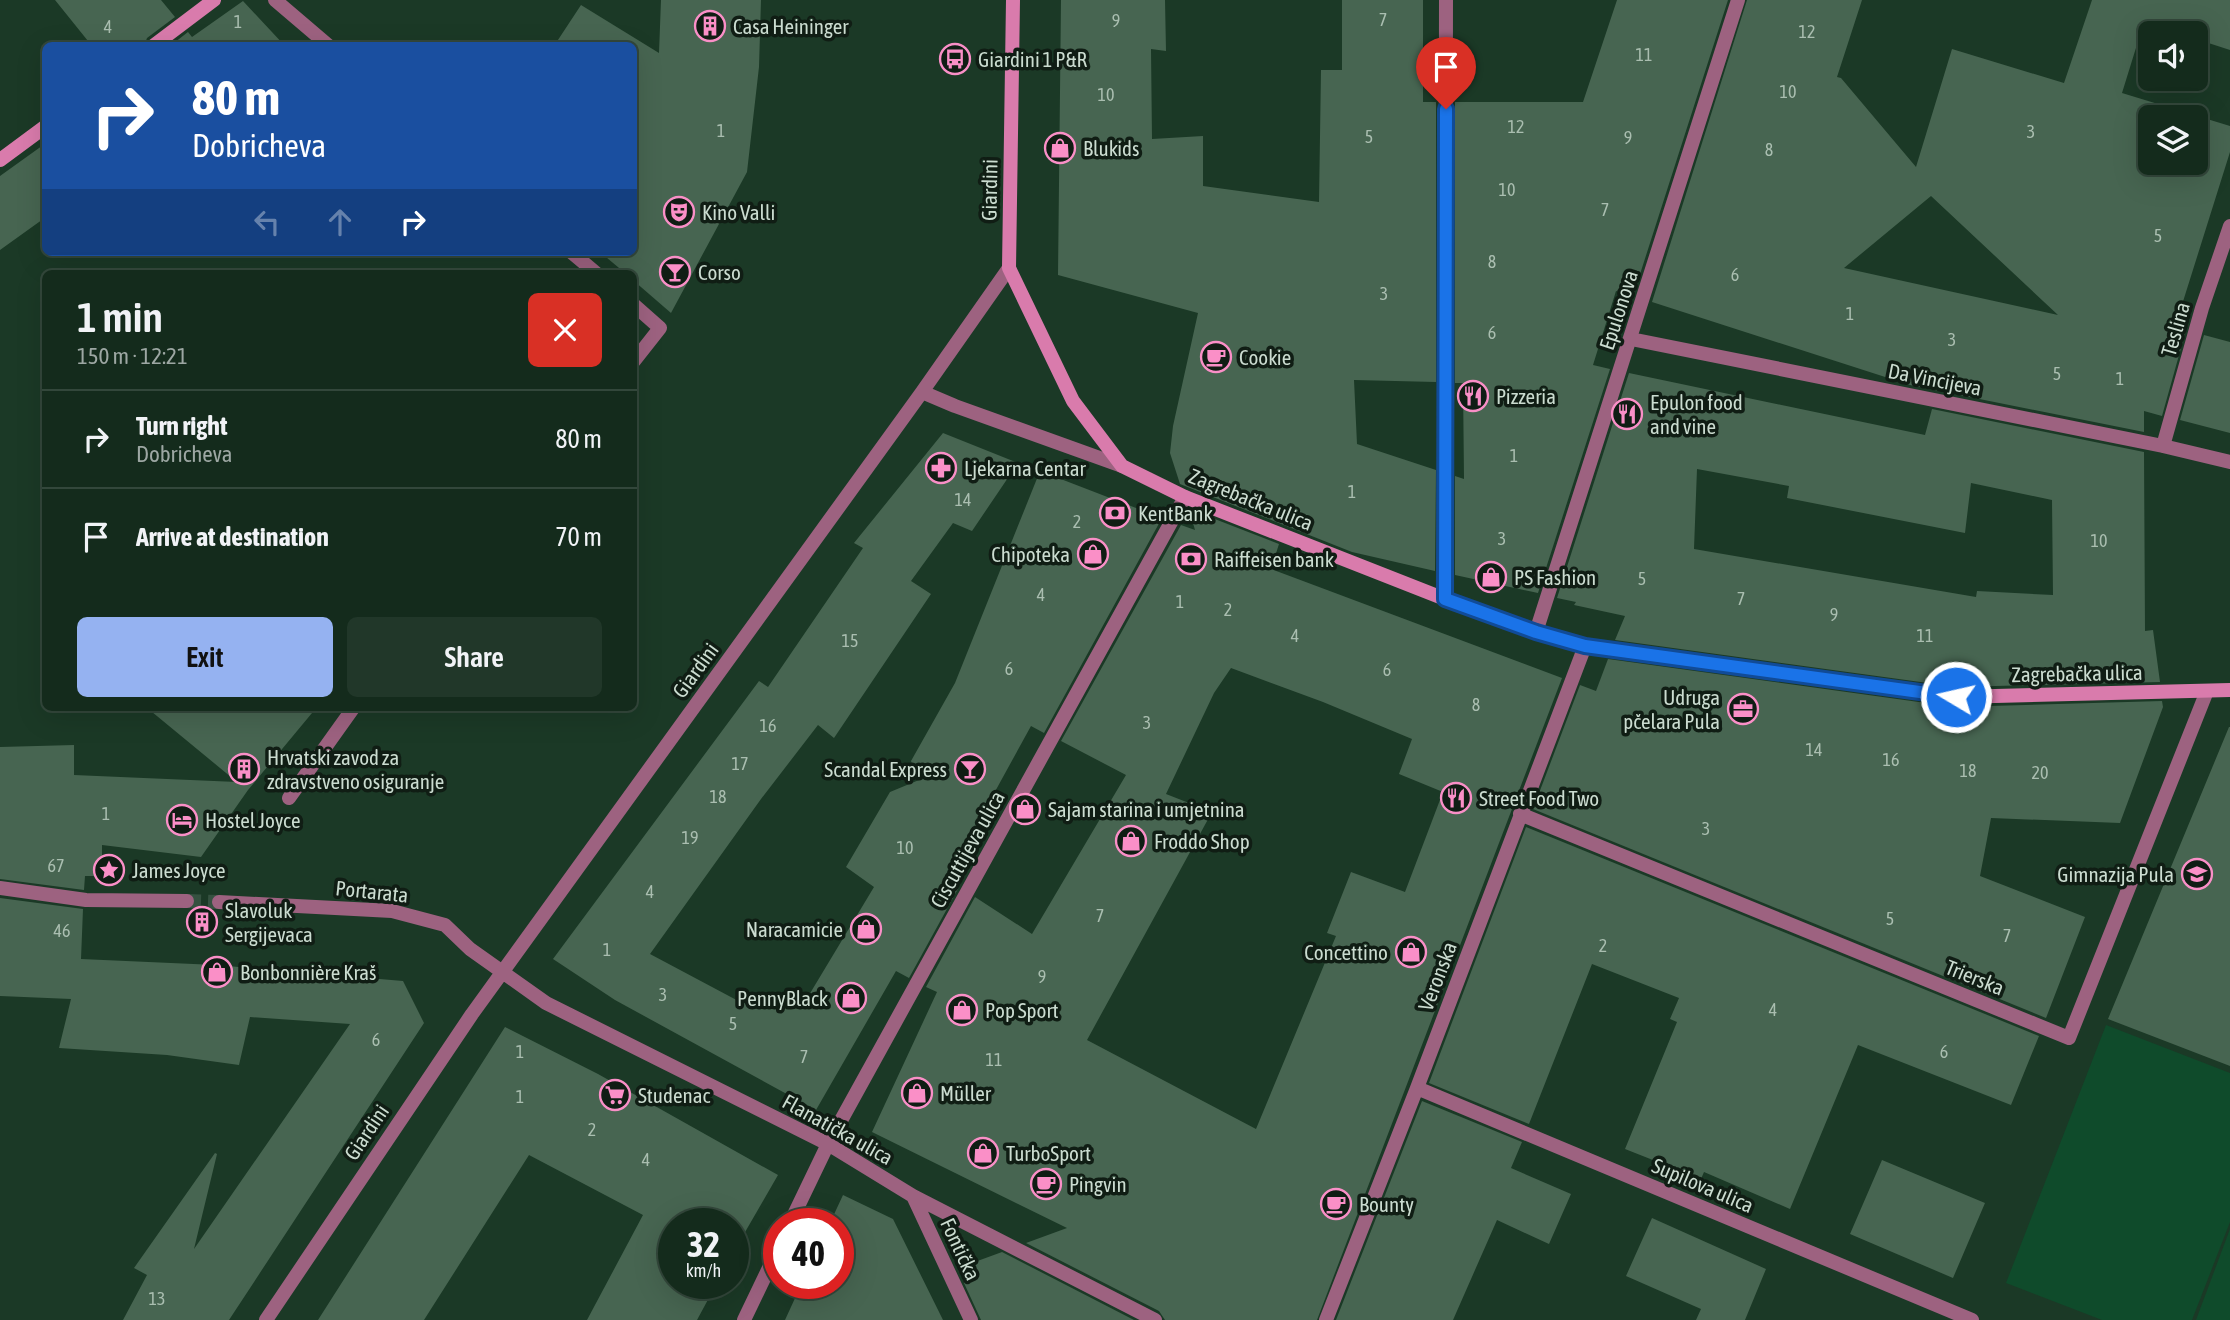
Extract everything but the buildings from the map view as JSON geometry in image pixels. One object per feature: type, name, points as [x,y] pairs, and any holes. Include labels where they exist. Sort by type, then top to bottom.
[{"type":"street","points":[[158,42],[214,0]]},
{"type":"street","points":[[275,0],[324,42]]},
{"type":"street","name":"Giardini","points":[[267,1320],[418,1091],[501,973],[1010,268],[1013,0]]},
{"type":"street","points":[[1445,599],[1446,0]]},
{"type":"street","name":"Epulonova","points":[[1536,632],[1738,0]]},
{"type":"street","points":[[0,160],[42,129]]},
{"type":"street","name":"Teslina","points":[[2163,446],[2202,308],[2230,226]]},
{"type":"street","points":[[576,256],[592,270]]},
{"type":"street","name":"Zagrebačka ulica","points":[[1010,268],[1073,401],[1122,466]]},
{"type":"street","points":[[637,308],[660,328],[637,357]]},
{"type":"street","name":"Da Vincijeva","points":[[1630,339],[2163,446],[2230,462]]},
{"type":"street","name":"Zagrebačka ulica","points":[[922,392],[1122,466],[1185,497],[1445,599],[1536,632],[1585,646],[1956,697],[2230,690]]},
{"type":"street","name":"Ciscuttijeva ulica","points":[[797,1208],[828,1144],[1185,497]]},
{"type":"street","name":"Veronska","points":[[1326,1320],[1585,646]]},
{"type":"street","name":"Trierska","points":[[1521,814],[2069,1038],[2207,691]]},
{"type":"street","points":[[289,798],[351,711]]},
{"type":"street","points":[[0,888],[86,900],[187,901]]},
{"type":"street","name":"Portarata","points":[[219,902],[392,911],[444,925],[501,973]]},
{"type":"street","name":"Flanatička ulica","points":[[501,973],[546,1003],[828,1144],[913,1196],[1156,1320]]},
{"type":"street","name":"Supilova ulica","points":[[1417,1088],[1972,1320]]},
{"type":"street","name":"Fontička","points":[[913,1196],[971,1320]]},
{"type":"street","points":[[744,1320],[763,1280]]},
{"type":"green space","points":[[2106,1025],[2230,1073],[2230,1222],[2192,1320],[2102,1320],[2006,1283]]},
{"type":"green space","points":[[2230,1229],[2230,1320],[2196,1320]]},
{"type":"tunnel","points":[[187,901],[219,902]]},
{"type":"place","name":"Casa Heininger","points":[[710,26]]},
{"type":"place","name":"Giardini 1 P&R","points":[[955,59]]},
{"type":"place","name":"Blukids","points":[[1060,148]]},
{"type":"place","name":"Kino Valli","points":[[679,212]]},
{"type":"place","name":"Corso","points":[[675,272]]},
{"type":"place","name":"Cookie","points":[[1216,357]]},
{"type":"place","name":"Pizzeria","points":[[1473,396]]},
{"type":"place","name":"Epulon food and vine","points":[[1627,414]]},
{"type":"place","name":"Ljekarna Centar","points":[[941,468]]},
{"type":"place","name":"KentBank","points":[[1115,513]]},
{"type":"place","name":"Chipoteka","points":[[1093,554]]},
{"type":"place","name":"Raiffeisen bank","points":[[1191,559]]},
{"type":"place","name":"PS Fashion","points":[[1491,577]]},
{"type":"place","name":"Udruga pčelara Pula","points":[[1743,709]]},
{"type":"place","name":"Hrvatski zavod za zdravstveno osiguranje","points":[[244,769]]},
{"type":"place","name":"Scandal Express","points":[[970,769]]},
{"type":"place","name":"Street Food Two","points":[[1456,798]]},
{"type":"place","name":"Sajam starina i umjetnina","points":[[1025,809]]},
{"type":"place","name":"Hostel Joyce","points":[[182,820]]},
{"type":"place","name":"Froddo Shop","points":[[1131,841]]},
{"type":"place","name":"James Joyce","points":[[109,870]]},
{"type":"place","name":"Gimnazija Pula","points":[[2197,874]]},
{"type":"place","name":"Slavoluk Sergijevaca","points":[[202,922]]},
{"type":"place","name":"Naracamicie","points":[[866,929]]},
{"type":"place","name":"Concettino","points":[[1411,952]]},
{"type":"place","name":"Bonbonnière Kraš","points":[[217,972]]},
{"type":"place","name":"PennyBlack","points":[[851,998]]},
{"type":"place","name":"Pop Sport","points":[[962,1010]]},
{"type":"place","name":"Müller","points":[[917,1093]]},
{"type":"place","name":"Studenac","points":[[615,1095]]},
{"type":"place","name":"TurboSport","points":[[983,1153]]},
{"type":"place","name":"Pingvin","points":[[1046,1184]]},
{"type":"place","name":"Bounty","points":[[1336,1204]]},
{"type":"route","points":[[1446,109],[1445,599],[1536,632],[1585,646],[1956,697]]}]
